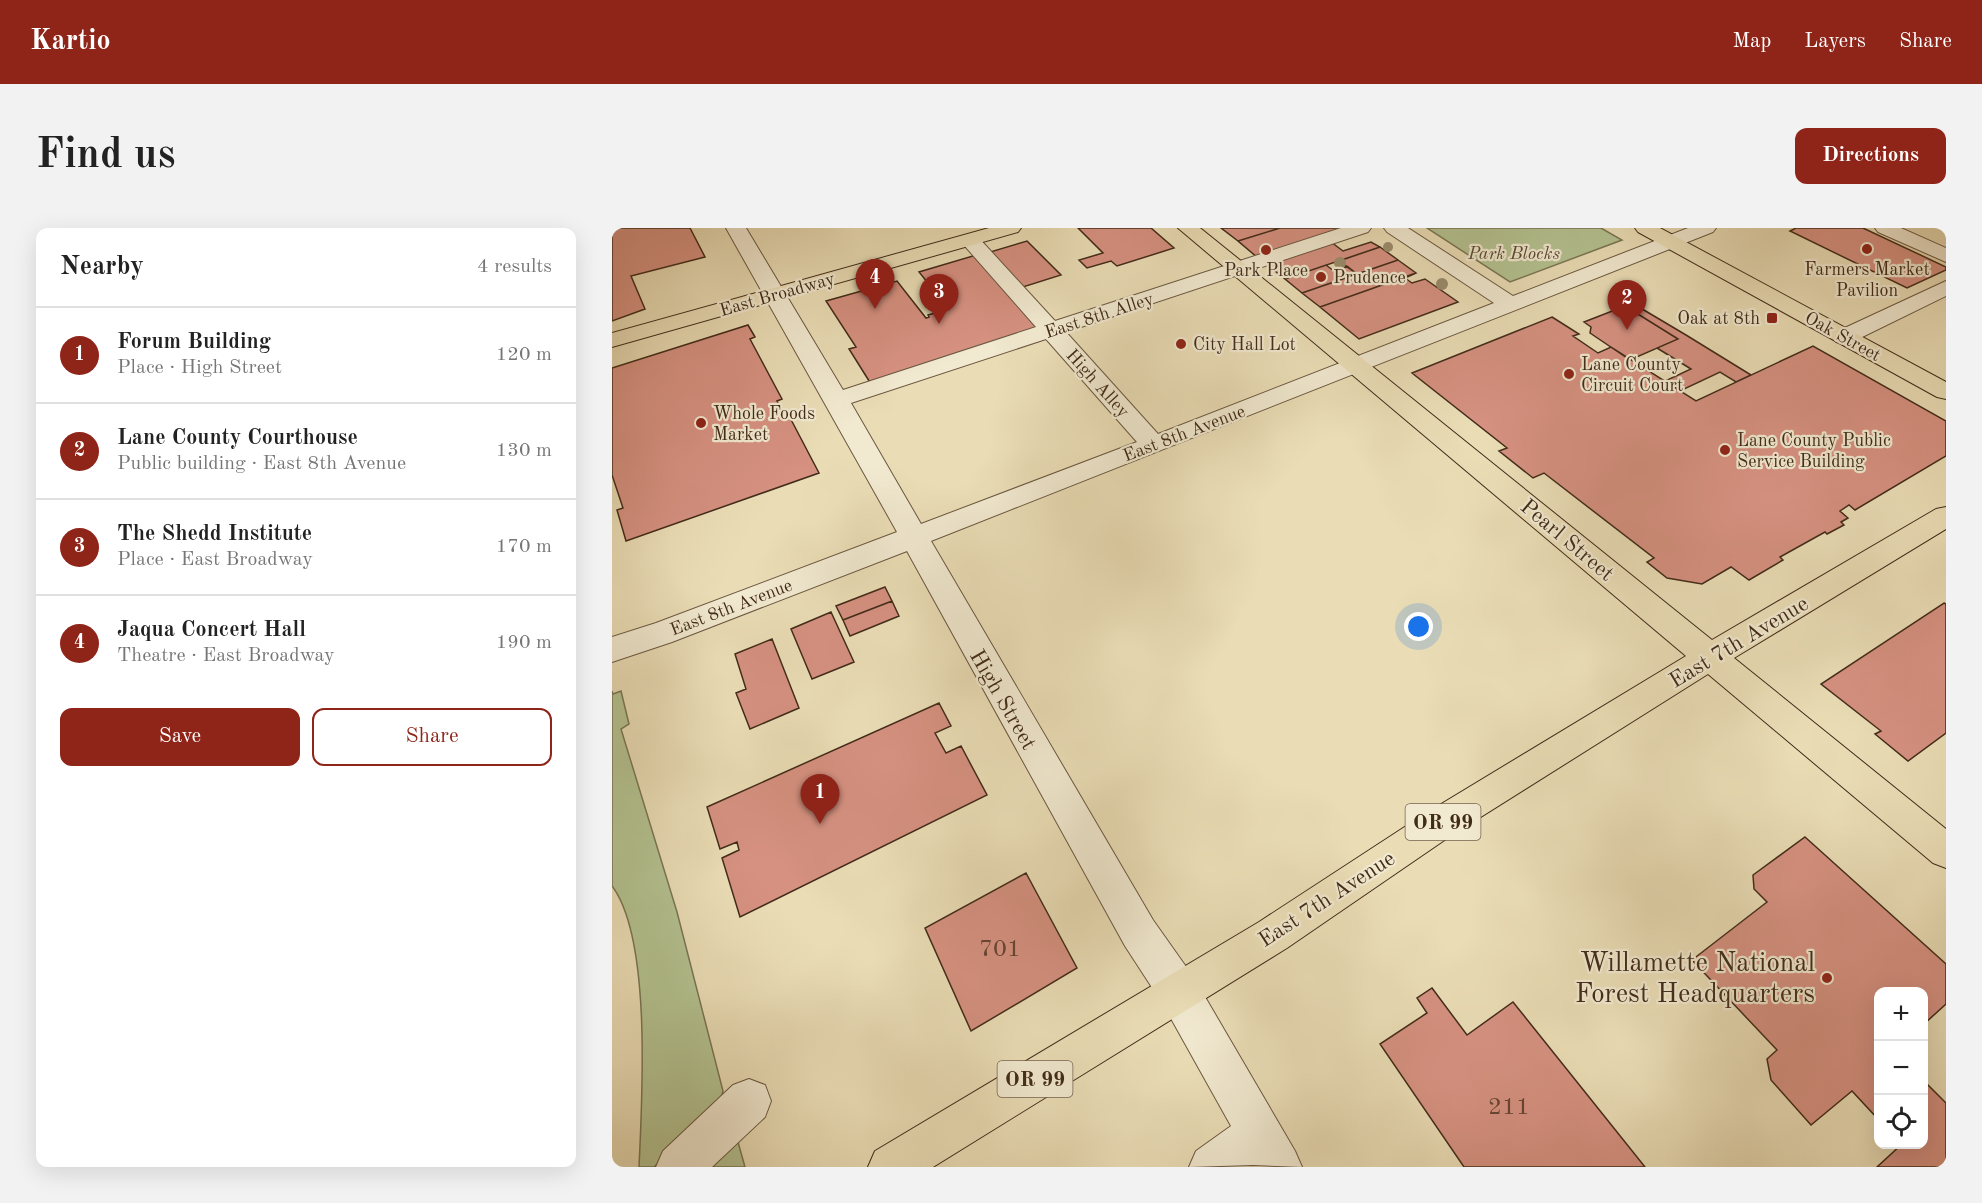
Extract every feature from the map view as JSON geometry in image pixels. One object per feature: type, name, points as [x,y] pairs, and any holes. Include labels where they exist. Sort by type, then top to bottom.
[{"type":"main road","name":"East Broadway","points":[[612,340],[1011,228]]},
{"type":"main road","name":"Pearl Street","points":[[1188,228],[1946,851]]},
{"type":"main road","name":"Oak Street","points":[[1645,228],[1946,392]]},
{"type":"main road","name":"East 7th Avenue","points":[[891,1167],[1273,935],[1436,826],[1710,657],[1946,516]]},
{"type":"street","name":"High Street","points":[[736,228],[837,400],[912,537],[1139,933],[1179,992],[1269,1150]]},
{"type":"street","name":"East 8th Alley","points":[[837,400],[1361,228]]},
{"type":"street","points":[[1394,228],[1511,305]]},
{"type":"street","name":"East 8th Avenue","points":[[612,650],[661,634],[1154,445],[1707,228]]},
{"type":"street","points":[[1885,228],[1946,256]]},
{"type":"street","name":"High Alley","points":[[970,240],[1154,445]]},
{"type":"street","points":[[1844,337],[1946,288]]},
{"type":"street","name":"East 8th Avenue","points":[[612,661],[626,656],[661,634]]},
{"type":"street","points":[[679,1167],[749,1101]]},
{"type":"street","points":[[1212,1167],[1269,1150]]},
{"type":"green space","name":"Park Blocks","points":[[1427,228],[1601,228],[1622,240],[1510,282]]},
{"type":"green space","points":[[612,691],[613,694],[621,691],[629,724],[621,729],[677,912],[723,1091],[713,1112],[704,1122],[654,1167],[639,1167],[642,1021],[639,981],[634,943],[625,911],[612,886]]},
{"type":"green space","points":[[738,1142],[745,1167],[696,1167]]},
{"type":"building","points":[[612,228],[690,228],[705,257],[631,276],[645,309],[612,321]]},
{"type":"building","points":[[1078,228],[1151,228],[1174,248],[1117,266],[1111,261],[1087,268],[1079,260],[1103,253]]},
{"type":"building","points":[[1221,228],[1280,228],[1238,241]]},
{"type":"building","name":"Park Place","points":[[1280,228],[1349,228],[1258,258],[1238,241]]},
{"type":"building","name":"Farmers Market Pavilion","points":[[1796,228],[1863,228],[1946,267],[1946,270],[1907,288],[1790,231]]},
{"type":"building","points":[[1027,241],[1061,275],[1023,287],[990,252]]},
{"type":"building","points":[[1331,242],[1343,251],[1371,242],[1380,247],[1285,279],[1266,264]]},
{"type":"building","points":[[1380,247],[1398,260],[1357,274],[1339,261]]},
{"type":"building","points":[[976,255],[1041,329],[871,384],[849,349],[856,347],[826,301],[897,281],[926,318],[929,317],[928,315],[949,309],[919,272]]},
{"type":"building","points":[[1398,260],[1416,273],[1320,307],[1302,293]]},
{"type":"building","name":"Prudence","points":[[1326,265],[1334,271],[1347,266],[1357,274],[1302,293],[1285,279]]},
{"type":"building","points":[[1416,273],[1405,278],[1412,283],[1425,279],[1458,302],[1359,339],[1320,307]]},
{"type":"building","points":[[1622,297],[1751,375],[1736,382],[1720,372],[1680,391],[1665,381],[1691,369],[1657,348],[1678,339],[1625,306],[1618,309],[1609,303]]},
{"type":"building","points":[[1625,306],[1678,339],[1630,360],[1590,333],[1591,327],[1584,322]]},
{"type":"building","name":"Lane County Public Service Building","points":[[1552,317],[1579,334],[1573,336],[1598,353],[1611,347],[1696,401],[1813,346],[1946,421],[1946,456],[1855,510],[1849,505],[1840,511],[1848,518],[1841,522],[1844,525],[1827,534],[1825,532],[1780,557],[1783,560],[1749,580],[1731,567],[1702,584],[1667,578],[1647,562],[1654,558],[1544,473],[1533,478],[1499,451],[1507,448],[1412,373]]},
{"type":"building","points":[[748,325],[755,337],[750,339],[782,399],[777,401],[782,411],[786,410],[819,473],[626,541],[617,510],[623,508],[612,475],[612,368]]},
{"type":"building","points":[[885,587],[892,601],[843,620],[836,606]]},
{"type":"building","points":[[892,601],[899,616],[850,636],[843,620]]},
{"type":"building","points":[[1944,603],[1946,604],[1946,733],[1908,761],[1875,734],[1881,731],[1821,684]]},
{"type":"building","points":[[831,612],[854,662],[812,679],[791,629]]},
{"type":"building","points":[[772,639],[799,708],[750,729],[736,693],[746,689],[735,654]]},
{"type":"building","points":[[939,703],[951,726],[935,733],[946,753],[961,746],[987,795],[740,917],[722,858],[739,850],[737,842],[720,849],[707,807]]},
{"type":"building","name":"Willamette National Forest Headquarters","points":[[1805,837],[1946,964],[1946,1004],[1928,1020],[1928,987],[1874,987],[1874,1115],[1852,1091],[1811,1125],[1771,1080],[1767,1059],[1777,1050],[1692,960],[1767,902],[1754,889],[1753,875]]},
{"type":"building","points":[[1026,873],[1077,968],[971,1031],[925,928]]},
{"type":"building","name":"Willamette National Forest Headquarters","points":[[1432,988],[1467,1035],[1513,1002],[1645,1167],[1464,1167],[1380,1044],[1427,1013],[1417,998]]},
{"type":"building","points":[[1928,1085],[1946,1103],[1946,1167],[1877,1167],[1897,1149],[1928,1149]]},
{"type":"place","name":"Farmers Market Pavilion","points":[[1867,249]]},
{"type":"place","name":"Park Place","points":[[1266,250]]},
{"type":"place","name":"Prudence","points":[[1321,277]]},
{"type":"place","name":"Jaqua Concert Hall","points":[[875,309]]},
{"type":"place","name":"Oak at 8th","points":[[1772,318]]},
{"type":"place","name":"The Shedd Institute","points":[[939,324]]},
{"type":"place","name":"Lane County Courthouse","points":[[1627,330]]},
{"type":"place","name":"City Hall Lot","points":[[1181,344]]},
{"type":"place","name":"Lane County Circuit Court","points":[[1569,374]]},
{"type":"place","name":"Whole Foods Market","points":[[701,423]]},
{"type":"place","name":"Lane County Public Service Building","points":[[1725,450]]},
{"type":"place","name":"Forum Building","points":[[820,824]]},
{"type":"place","name":"Willamette National Forest Headquarters","points":[[1827,978]]}]
